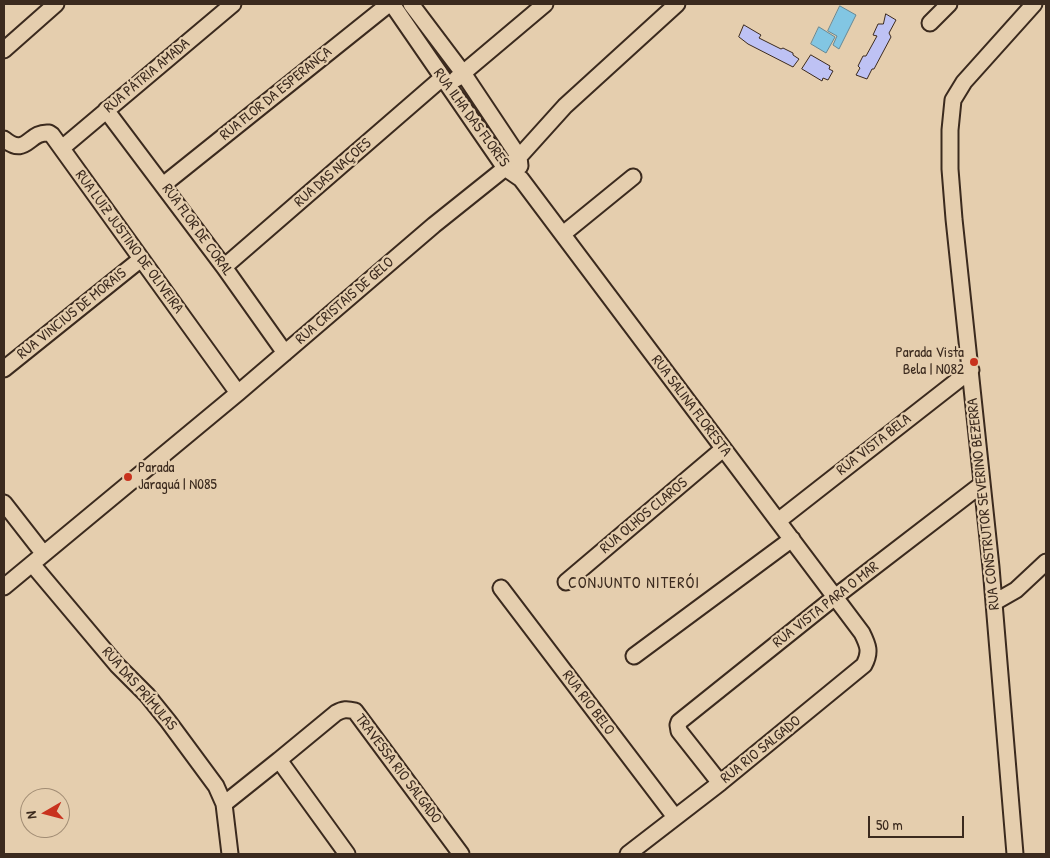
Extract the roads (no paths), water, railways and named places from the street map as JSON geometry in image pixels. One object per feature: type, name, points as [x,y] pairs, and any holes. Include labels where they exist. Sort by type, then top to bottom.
[{"type":"street","points":[[4,50],[56,4]]},
{"type":"street","name":"RUA PÁTRIA AMADA","points":[[62,148],[233,4]]},
{"type":"street","name":"RUA ILHA DAS FLORES","points":[[390,4],[505,168],[521,179]]},
{"type":"street","name":"RUA FLOR DA ESPERANÇA","points":[[163,185],[390,4]]},
{"type":"street","name":"RUA DAS NAÇOES","points":[[224,267],[445,82],[463,73],[545,4]]},
{"type":"street","name":"RUA CRISTAIS DE GELO","points":[[4,587],[238,393],[434,225],[519,157],[566,106],[677,4]]},
{"type":"street","name":"RUA CONSTRUTOR SEVERINO BEZERRA","points":[[1015,854],[995,602],[954,219],[950,169],[950,130],[953,100],[964,82],[1034,4]]},
{"type":"street","name":"RUA ILHA DAS FLORES","points":[[414,5],[463,73],[519,157],[521,179]]},
{"type":"street","points":[[930,24],[942,6]]},
{"type":"street","name":"RUA FLOR DE CORAL","points":[[106,110],[224,267],[285,353]]},
{"type":"street","name":"RUA LUIZ JUSTINO DE OLIVEIRA","points":[[4,139],[12,146],[18,147],[23,146],[41,134],[49,133],[62,148],[238,393]]},
{"type":"street","points":[[563,234],[634,177]]},
{"type":"street","name":"RUA SALINA FLORESTA","points":[[521,179],[862,633]]},
{"type":"street","name":"RUA VINCIUS DE MORAIS","points":[[4,369],[141,259]]},
{"type":"street","name":"RUA VISTA BELA","points":[[778,521],[971,370]]},
{"type":"street","name":"RUA OLHOS CLAROS","points":[[566,582],[723,449]]},
{"type":"street","name":"RUA VISTA PARA O MAR","points":[[720,784],[679,731],[679,722],[982,484]]},
{"type":"street","points":[[4,503],[44,553]]},
{"type":"street","points":[[634,656],[792,539]]},
{"type":"street","points":[[995,602],[1016,590],[1046,562]]},
{"type":"street","name":"RUA DAS PRÍMULAS","points":[[32,564],[117,665],[147,695],[216,786],[224,804],[230,854]]},
{"type":"street","name":"RUA RIO BELO","points":[[500,588],[675,817]]},
{"type":"street","name":"RUA RIO SALGADO","points":[[628,854],[720,784],[864,665],[869,656],[868,645],[862,633]]},
{"type":"street","name":"TRAVESSA RIO SALGADO","points":[[279,760],[336,713],[348,709],[354,711],[461,854]]},
{"type":"street","points":[[224,804],[279,760],[347,854]]},
{"type":"water","points":[[840,6],[856,15],[839,49],[833,45],[837,36],[828,31]]},
{"type":"water","points":[[819,27],[835,37],[826,53],[811,44]]},
{"type":"place","name":"Parada Vista Bela | N082","points":[[974,362]]},
{"type":"place","name":"Parada Jaraguá | N085","points":[[128,477]]},
{"type":"district","name":"CONJUNTO NITERÓI","points":[[634,584]]}]
